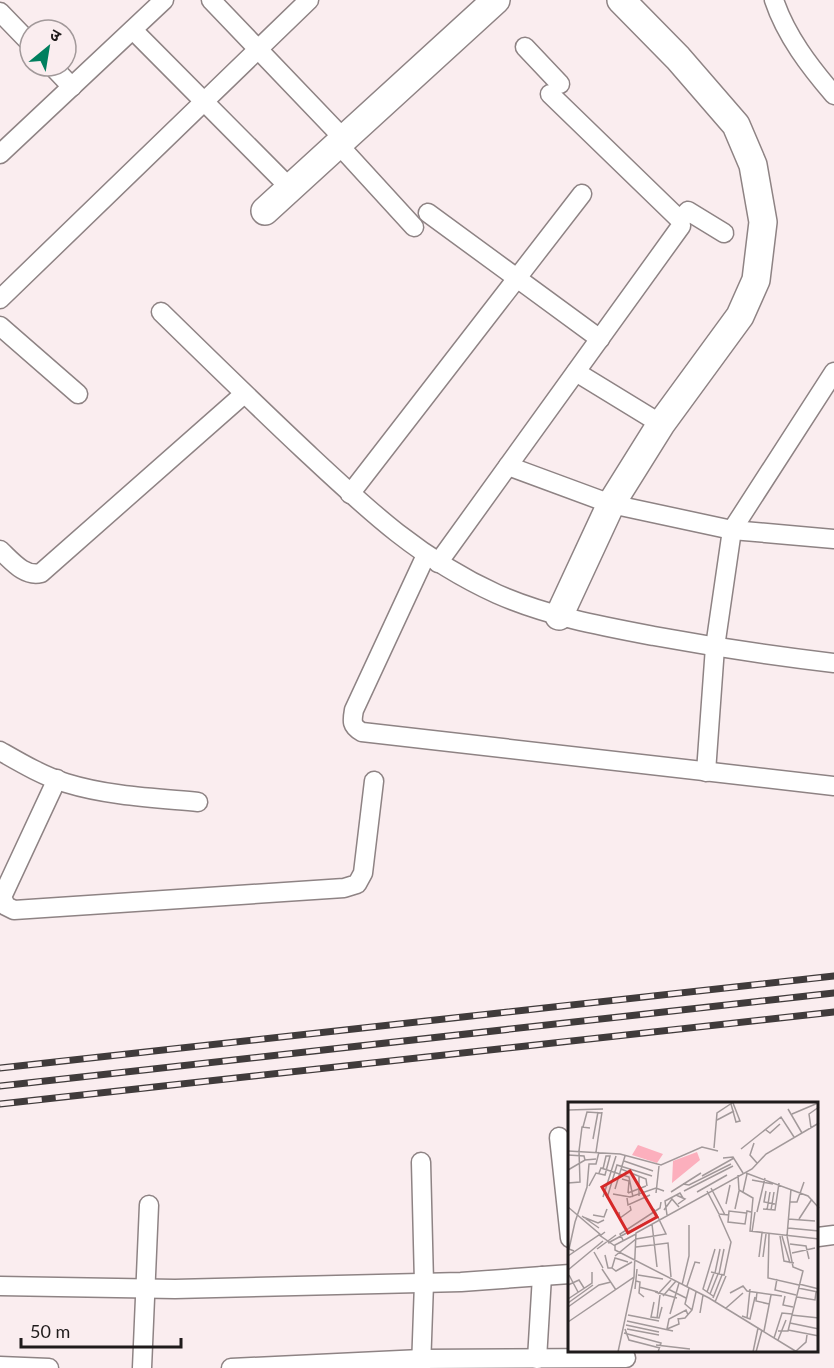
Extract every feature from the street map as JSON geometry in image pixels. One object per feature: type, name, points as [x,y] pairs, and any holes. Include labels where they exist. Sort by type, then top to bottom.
[{"type":"main road","points":[[265,211],[496,0]]},
{"type":"main road","points":[[559,616],[611,504],[661,424],[740,316],[756,280],[763,222],[753,165],[736,125],[634,4]]},
{"type":"street","points":[[0,154],[164,0]]},
{"type":"street","points":[[211,0],[258,49],[414,226]]},
{"type":"street","points":[[0,299],[309,0]]},
{"type":"street","points":[[774,0],[784,27],[815,73],[834,95]]},
{"type":"street","points":[[0,12],[18,31]]},
{"type":"street","points":[[133,30],[290,188]]},
{"type":"street","points":[[525,47],[555,89],[680,220],[681,226],[508,466],[432,559],[354,710],[352,722],[354,728],[362,732],[834,786]]},
{"type":"street","points":[[63,78],[72,87]]},
{"type":"street","points":[[350,494],[582,194]]},
{"type":"street","points":[[680,220],[688,212],[724,233]]},
{"type":"street","points":[[428,213],[515,279],[600,339]]},
{"type":"street","points":[[161,312],[350,494],[399,536],[432,559],[498,594],[559,616],[614,628],[715,647],[834,663]]},
{"type":"street","points":[[0,327],[78,394]]},
{"type":"street","points":[[576,372],[661,424]]},
{"type":"street","points":[[706,772],[715,647],[732,530],[834,372]]},
{"type":"street","points":[[0,550],[23,571],[33,575],[41,573],[244,393]]},
{"type":"street","points":[[508,466],[611,504],[732,530],[834,539]]},
{"type":"street","points":[[0,751],[31,769],[66,783],[124,795],[198,802]]},
{"type":"street","points":[[57,779],[2,897],[6,906],[14,910],[344,888],[357,884],[363,873],[374,781]]},
{"type":"street","points":[[559,1137],[568,1220]]},
{"type":"street","points":[[421,1162],[424,1283],[421,1363]]},
{"type":"street","points":[[142,1368],[149,1205]]},
{"type":"street","points":[[819,1237],[834,1235]]},
{"type":"street","points":[[0,1286],[147,1288],[424,1283],[568,1274]]},
{"type":"street","points":[[537,1359],[542,1276]]},
{"type":"street","points":[[231,1368],[537,1359],[583,1363],[626,1358]]},
{"type":"street","points":[[0,1366],[48,1368]]},
{"type":"railway","points":[[0,1068],[834,976]]},
{"type":"railway","points":[[0,1086],[834,993]]},
{"type":"railway","points":[[0,1104],[834,1012]]}]
